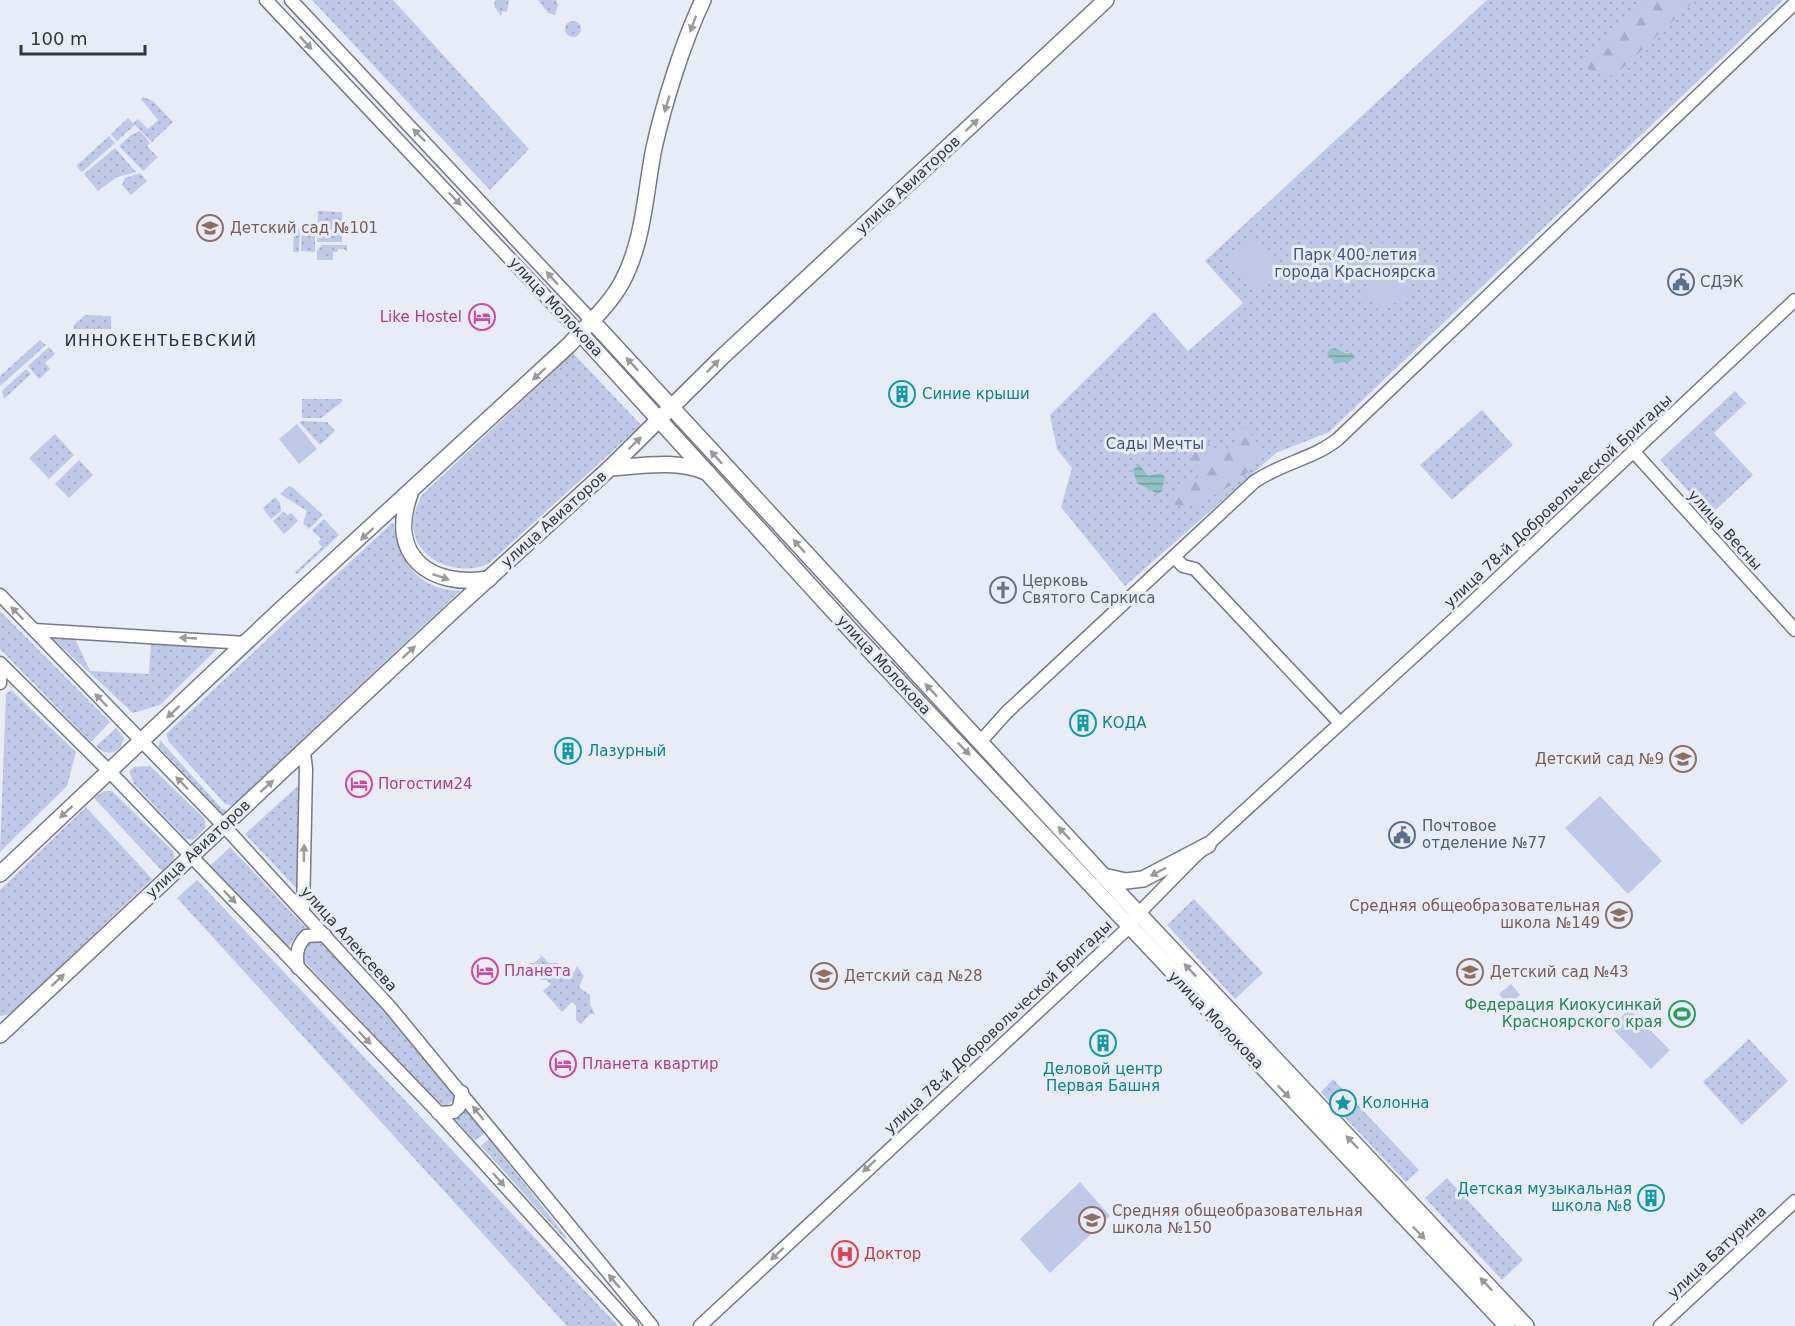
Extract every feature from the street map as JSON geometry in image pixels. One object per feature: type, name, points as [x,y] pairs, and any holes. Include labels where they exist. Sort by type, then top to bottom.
[{"type":"main road","points":[[0,874],[246,643],[410,494],[592,321],[622,283],[635,249],[655,146],[684,48],[703,0]]},
{"type":"main road","name":"улица Авиаторов","points":[[0,1035],[190,855],[610,468],[722,357],[1106,0]]},
{"type":"main road","name":"улица Молокова","points":[[592,321],[1138,914],[1526,1326]]},
{"type":"main road","name":"улица Молокова","points":[[580,333],[857,637],[983,769],[1128,928],[1507,1326]]},
{"type":"main road","points":[[610,468],[675,465],[693,467],[711,475]]},
{"type":"main road","points":[[410,494],[405,507],[406,544],[417,561],[431,574],[453,581],[489,579]]},
{"type":"main road","points":[[1103,876],[1126,881],[1143,879],[1208,844]]},
{"type":"main road","points":[[0,1023],[16,1020]]},
{"type":"street","name":"улица Молокова","points":[[266,0],[580,333]]},
{"type":"street","name":"улица Молокова","points":[[291,0],[592,321]]},
{"type":"street","points":[[980,742],[1006,712],[1179,561],[1254,482],[1281,465],[1328,448],[1338,439],[1795,3]]},
{"type":"street","name":"улица 78-й Добровольческой Бригады","points":[[700,1326],[1128,928],[1138,914],[1208,844],[1461,614],[1795,300]]},
{"type":"street","name":"улица Весны","points":[[1633,451],[1795,630]]},
{"type":"street","points":[[1179,561],[1195,569],[1340,723]]},
{"type":"street","name":"улица Алексеева","points":[[0,595],[223,825],[390,1006],[462,1092],[520,1169],[652,1326]]},
{"type":"street","points":[[34,630],[246,643]]},
{"type":"street","points":[[0,683],[1,664]]},
{"type":"street","points":[[1,664],[110,772],[438,1113],[632,1326]]},
{"type":"street","points":[[303,911],[306,768],[304,752]]},
{"type":"street","points":[[298,968],[297,947],[306,936],[325,935]]},
{"type":"street","points":[[438,1113],[454,1112],[459,1107],[462,1092]]},
{"type":"street","name":"улица Батурина","points":[[1660,1326],[1795,1200]]},
{"type":"green space","points":[[312,0],[393,0],[529,149],[490,190]]},
{"type":"green space","points":[[495,0],[509,0],[507,12],[502,11],[501,16],[494,6]]},
{"type":"green space","points":[[538,0],[556,0],[558,5],[555,15],[548,13]]},
{"type":"green space","name":"Парк 400-летия города Красноярска","points":[[1487,0],[1783,0],[1329,432],[1276,453],[1125,586],[1061,507],[1072,468],[1057,449],[1050,415],[1154,312],[1188,351],[1243,303],[1205,261]]},
{"type":"green space","points":[[1649,0],[1687,0],[1691,4],[1614,76],[1580,67]]},
{"type":"green space","points":[[570,21],[576,21],[581,29],[579,35],[570,37],[565,32],[565,26]]},
{"type":"green space","points":[[143,97],[153,101],[173,122],[152,142],[135,125],[117,141],[111,134],[128,118],[133,123],[138,119],[148,129],[158,120],[141,99]]},
{"type":"green space","points":[[140,131],[150,143],[147,146],[158,157],[143,171],[119,146],[131,135]]},
{"type":"green space","points":[[109,136],[115,143],[82,172],[76,166]]},
{"type":"green space","points":[[115,148],[136,172],[117,177],[98,191],[84,174]]},
{"type":"green space","points":[[140,173],[147,181],[131,195],[122,185],[125,178]]},
{"type":"green space","points":[[318,211],[342,212],[342,242],[317,242]]},
{"type":"green space","points":[[294,228],[300,228],[299,252],[293,252]]},
{"type":"green space","points":[[302,229],[315,229],[315,252],[301,251]]},
{"type":"green space","points":[[1251,235],[1269,258],[1273,255],[1286,269],[1259,293],[1227,257]]},
{"type":"green space","points":[[1385,241],[1409,272],[1407,277],[1388,283],[1404,284],[1408,291],[1399,302],[1385,302],[1384,309],[1375,308],[1376,298],[1362,298],[1361,291],[1376,287],[1375,284],[1363,283],[1358,276],[1363,263]]},
{"type":"green space","points":[[322,245],[347,245],[347,252],[344,249],[338,249],[337,252],[333,252],[333,260],[317,260],[317,250]]},
{"type":"green space","points":[[85,315],[111,316],[111,329],[74,329],[74,325]]},
{"type":"green space","points":[[74,332],[109,334],[109,340],[76,340],[72,336]]},
{"type":"green space","points":[[115,334],[141,335],[141,341],[114,340]]},
{"type":"green space","points":[[40,340],[46,345],[0,386],[0,376]]},
{"type":"green space","points":[[49,347],[55,354],[45,363],[50,369],[39,379],[28,366]]},
{"type":"green space","points":[[573,353],[641,425],[488,564],[476,568],[452,567],[429,556],[415,536],[413,523],[421,496]]},
{"type":"green space","points":[[26,369],[31,374],[4,399],[2,391]]},
{"type":"green space","points":[[1735,391],[1746,403],[1714,433],[1753,475],[1710,515],[1660,460]]},
{"type":"green space","points":[[302,399],[342,399],[342,402],[321,418],[302,418]]},
{"type":"green space","points":[[1482,410],[1513,445],[1452,500],[1420,465]]},
{"type":"green space","points":[[299,422],[327,422],[335,431],[320,445]]},
{"type":"green space","points":[[297,424],[317,449],[299,464],[279,439]]},
{"type":"green space","points":[[1246,428],[1259,449],[1257,461],[1251,469],[1231,485],[1208,498],[1188,506],[1171,504],[1181,480],[1185,484],[1191,482],[1202,470],[1191,461],[1191,449],[1197,440],[1207,440],[1213,450],[1236,446],[1234,432]]},
{"type":"green space","points":[[55,434],[74,455],[49,479],[29,458]]},
{"type":"green space","points":[[79,460],[93,475],[69,498],[55,484]]},
{"type":"green space","points":[[289,486],[323,515],[309,529],[303,523],[307,511],[280,494]]},
{"type":"green space","points":[[275,497],[280,503],[281,511],[271,519],[263,508]]},
{"type":"green space","points":[[283,512],[288,515],[292,513],[298,521],[284,534],[273,521]]},
{"type":"green space","points":[[324,519],[339,535],[297,574],[295,572],[322,547],[318,542],[321,539],[312,530]]},
{"type":"green space","points":[[393,522],[397,541],[405,559],[416,574],[435,586],[460,591],[232,806],[225,804],[169,742],[166,734]]},
{"type":"green space","points":[[0,611],[110,722],[91,742],[0,649]]},
{"type":"green space","points":[[52,638],[75,639],[90,671],[149,674],[151,642],[221,645],[160,705],[133,713]]},
{"type":"green space","points":[[11,690],[76,752],[67,786],[0,852],[6,694]]},
{"type":"green space","points":[[116,728],[124,738],[120,748],[110,753],[99,749],[96,746]]},
{"type":"green space","points":[[160,740],[222,809],[226,810],[226,814],[221,813],[159,747]]},
{"type":"green space","points":[[150,766],[204,818],[206,827],[193,840],[186,839],[134,784],[129,771],[134,767]]},
{"type":"green space","points":[[300,784],[298,890],[245,834]]},
{"type":"green space","points":[[104,791],[112,791],[173,851],[175,862],[164,873],[94,798]]},
{"type":"green space","points":[[1600,796],[1662,861],[1628,894],[1565,828]]},
{"type":"green space","points":[[86,807],[152,879],[10,1014],[0,1016],[0,890]]},
{"type":"green space","points":[[230,847],[307,929],[296,936],[287,949],[210,866]]},
{"type":"green space","points":[[197,880],[618,1326],[567,1326],[177,898]]},
{"type":"green space","points":[[1194,899],[1263,973],[1235,999],[1167,925]]},
{"type":"green space","points":[[312,939],[320,940],[383,1007],[448,1086],[455,1099],[446,1106],[439,1103],[302,959],[303,943]]},
{"type":"green space","points":[[540,954],[549,963],[558,963],[563,970],[574,972],[577,966],[584,976],[579,987],[590,995],[590,1004],[595,1014],[590,1014],[581,1024],[576,1020],[576,1006],[572,1002],[562,1012],[543,991],[551,984],[546,980],[541,980],[527,964],[534,963],[541,957]]},
{"type":"green space","points":[[1511,984],[1520,995],[1508,1005],[1499,994]]},
{"type":"green space","points":[[1629,1009],[1670,1050],[1651,1069],[1611,1027]]},
{"type":"green space","points":[[1749,1039],[1788,1081],[1742,1125],[1703,1082]]},
{"type":"green space","points":[[1333,1079],[1419,1170],[1406,1182],[1321,1092]]},
{"type":"green space","points":[[464,1106],[485,1133],[475,1141],[452,1116]]},
{"type":"green space","points":[[489,1139],[567,1238],[565,1239],[481,1146]]},
{"type":"green space","points":[[1447,1178],[1523,1260],[1502,1280],[1425,1198]]},
{"type":"green space","points":[[1080,1182],[1110,1216],[1050,1273],[1020,1239]]},
{"type":"shaded area","points":[[1335,348],[1346,354],[1352,352],[1355,358],[1348,362],[1335,363],[1327,354],[1329,350]]},
{"type":"shaded area","points":[[1139,464],[1148,476],[1161,473],[1165,477],[1162,491],[1158,494],[1137,483],[1133,470]]},
{"type":"place","name":"Детский сад №101","points":[[210,228]]},
{"type":"place","name":"СДЭК","points":[[1681,282]]},
{"type":"place","name":"Like Hostel","points":[[482,317]]},
{"type":"place","name":"Синие крыши","points":[[902,394]]},
{"type":"place","name":"Церковь Святого Саркиса","points":[[1003,590]]},
{"type":"place","name":"КОДА","points":[[1083,723]]},
{"type":"place","name":"Лазурный","points":[[568,751]]},
{"type":"place","name":"Детский сад №9","points":[[1683,759]]},
{"type":"place","name":"Погостим24","points":[[359,784]]},
{"type":"place","name":"Почтовое отделение №77","points":[[1402,835]]},
{"type":"place","name":"Средняя общеобразовательная школа №149","points":[[1619,915]]},
{"type":"place","name":"Планета","points":[[485,971]]},
{"type":"place","name":"Детский сад №43","points":[[1470,972]]},
{"type":"place","name":"Детский сад №28","points":[[824,976]]},
{"type":"place","name":"Федерация Киокусинкай Красноярского края","points":[[1682,1014]]},
{"type":"place","name":"Деловой центр Первая Башня","points":[[1103,1043]]},
{"type":"place","name":"Планета квартир","points":[[563,1064]]},
{"type":"place","name":"Колонна","points":[[1343,1103]]},
{"type":"place","name":"Детская музыкальная школа №8","points":[[1651,1198]]},
{"type":"place","name":"Средняя общеобразовательная школа №150","points":[[1092,1220]]},
{"type":"place","name":"Доктор","points":[[845,1254]]},
{"type":"district","name":"ИННОКЕНТЬЕВСКИЙ","points":[[161,340]]},
{"type":"park label","name":"Сады Мечты","points":[[1155,444]]}]
